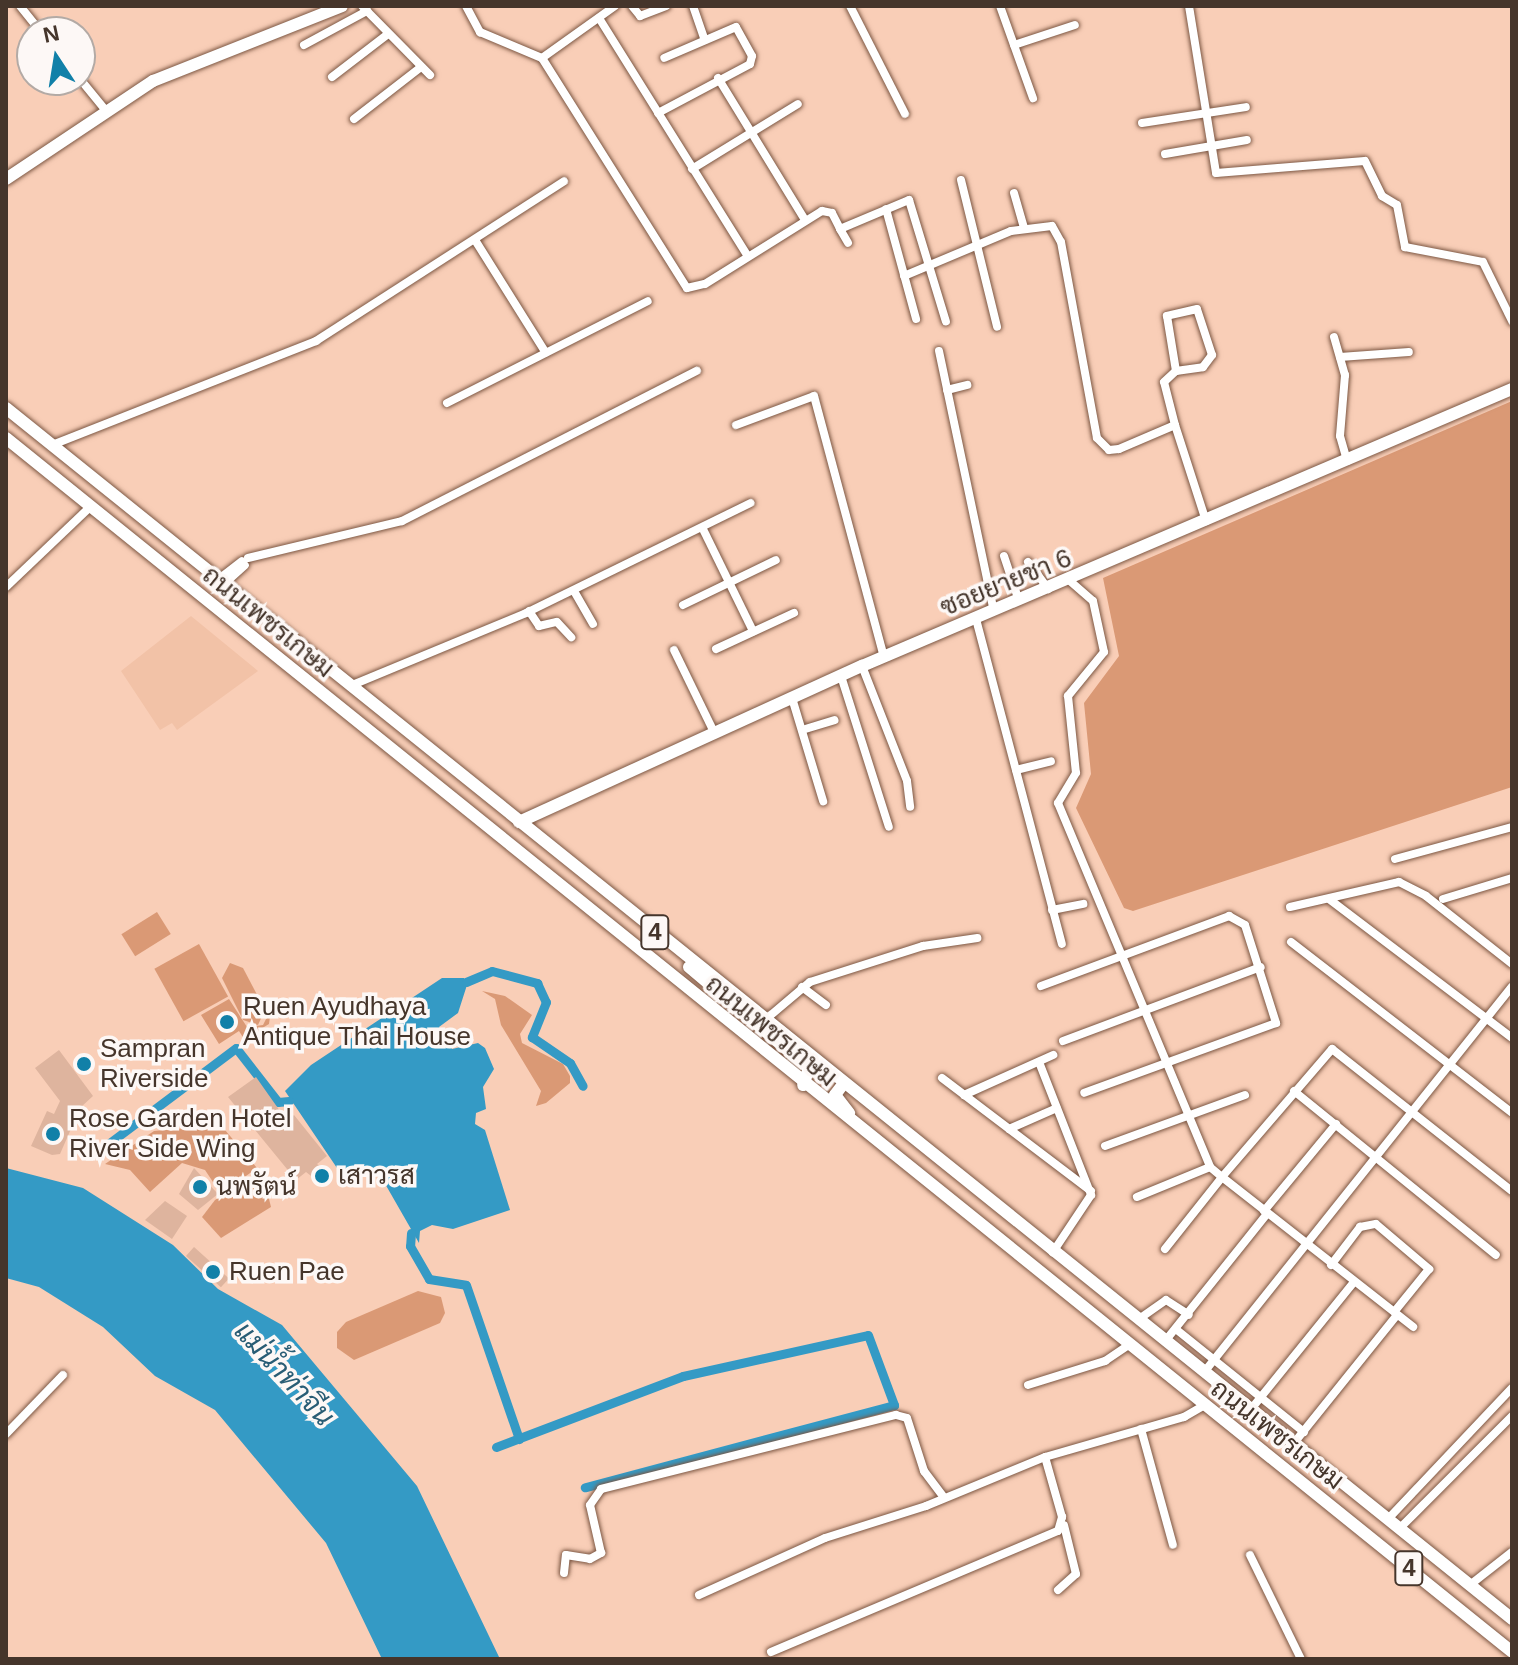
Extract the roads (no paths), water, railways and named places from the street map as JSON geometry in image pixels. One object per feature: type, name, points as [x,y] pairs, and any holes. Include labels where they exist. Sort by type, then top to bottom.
[{"type":"main road","points":[[6,179],[107,112],[194,61],[342,6]]},
{"type":"main road","name":"ซอยยายชา 6","points":[[519,822],[862,666],[1070,581],[1512,389]]},
{"type":"main road","name":"ถนนเพชรเกษม","points":[[6,408],[1512,1619]]},
{"type":"main road","name":"ถนนเพชรเกษม","points":[[6,438],[917,1177],[1291,1472],[1512,1652]]},
{"type":"main road","points":[[690,960],[703,982],[809,1068],[803,1085]]},
{"type":"main road","points":[[844,1083],[835,1088],[839,1104],[911,1163],[917,1177]]},
{"type":"street","points":[[466,6],[480,32],[542,58],[682,283],[694,289],[805,220],[829,210],[848,243]]},
{"type":"street","points":[[542,58],[615,6]]},
{"type":"street","points":[[632,6],[640,16],[666,6]]},
{"type":"street","points":[[693,6],[705,40]]},
{"type":"street","points":[[850,6],[905,114]]},
{"type":"street","points":[[1000,6],[1033,98]]},
{"type":"street","points":[[1189,6],[1212,146],[1221,177],[1365,161],[1382,196],[1397,205],[1405,247],[1483,262],[1512,321]]},
{"type":"street","points":[[304,45],[364,8],[430,75]]},
{"type":"street","points":[[599,18],[748,256]]},
{"type":"street","points":[[1014,45],[1075,25]]},
{"type":"street","points":[[658,113],[718,78],[750,64],[752,56],[736,27],[664,58]]},
{"type":"street","points":[[332,77],[388,34]]},
{"type":"street","points":[[354,119],[421,67]]},
{"type":"street","points":[[718,78],[805,220]]},
{"type":"street","points":[[94,96],[107,112]]},
{"type":"street","points":[[692,169],[798,104]]},
{"type":"street","points":[[1142,123],[1246,107]]},
{"type":"street","points":[[1165,154],[1247,140]]},
{"type":"street","points":[[961,180],[997,327]]},
{"type":"street","points":[[51,446],[316,341],[564,181]]},
{"type":"street","points":[[1014,193],[1024,227]]},
{"type":"street","points":[[840,229],[904,200],[913,204],[946,322]]},
{"type":"street","points":[[886,209],[916,319]]},
{"type":"street","points":[[904,276],[1024,227],[1052,226],[1061,242],[1102,445],[1119,449],[1175,425]]},
{"type":"street","points":[[475,240],[546,353]]},
{"type":"street","points":[[447,403],[648,301]]},
{"type":"street","points":[[1176,371],[1167,316],[1197,309],[1210,362],[1176,371],[1164,382],[1206,522]]},
{"type":"street","points":[[1334,337],[1345,388],[1340,436],[1347,461]]},
{"type":"street","points":[[939,351],[994,612]]},
{"type":"street","points":[[1340,357],[1409,352]]},
{"type":"street","points":[[222,582],[246,562],[402,521],[697,371]]},
{"type":"street","points":[[947,390],[967,385]]},
{"type":"street","points":[[736,425],[814,396],[884,658]]},
{"type":"street","points":[[350,686],[574,591],[751,503]]},
{"type":"street","points":[[6,587],[90,507]]},
{"type":"street","points":[[703,529],[753,631]]},
{"type":"street","points":[[1004,556],[1019,601]]},
{"type":"street","points":[[683,605],[776,560]]},
{"type":"street","points":[[1028,562],[1048,589]]},
{"type":"street","points":[[1070,581],[1093,601],[1104,652],[1068,696],[1076,773],[1058,803],[1125,955],[1210,1167],[1413,1327]]},
{"type":"street","points":[[574,591],[593,624]]},
{"type":"street","points":[[529,611],[539,626],[557,622],[571,637]]},
{"type":"street","points":[[716,649],[794,613]]},
{"type":"street","points":[[976,619],[1062,944]]},
{"type":"street","points":[[674,650],[714,732]]},
{"type":"street","points":[[862,666],[907,781],[910,807]]},
{"type":"street","points":[[841,676],[889,827]]},
{"type":"street","points":[[792,698],[823,801]]},
{"type":"street","points":[[802,730],[834,720]]},
{"type":"street","points":[[1016,770],[1051,761]]},
{"type":"street","points":[[1395,859],[1512,827]]},
{"type":"street","points":[[1443,899],[1512,878]]},
{"type":"street","points":[[1290,907],[1399,882],[1411,886],[1509,962],[1512,949]]},
{"type":"street","points":[[1329,899],[1512,1038]]},
{"type":"street","points":[[1052,910],[1083,904]]},
{"type":"street","points":[[1041,986],[1234,916],[1245,925],[1261,967],[1276,1023],[1084,1093]]},
{"type":"street","points":[[765,1020],[802,987],[923,946],[977,938]]},
{"type":"street","points":[[1291,942],[1512,1113]]},
{"type":"street","points":[[1063,1041],[1261,967]]},
{"type":"street","points":[[1205,1371],[1217,1361],[1512,986]]},
{"type":"street","points":[[802,987],[826,1005]]},
{"type":"street","points":[[1165,1249],[1332,1049],[1414,1110],[1512,1191]]},
{"type":"street","points":[[964,1095],[1053,1055]]},
{"type":"street","points":[[1039,1062],[1091,1191]]},
{"type":"street","points":[[942,1078],[1091,1191]]},
{"type":"street","points":[[1294,1091],[1496,1255]]},
{"type":"street","points":[[1105,1146],[1245,1095]]},
{"type":"street","points":[[1009,1129],[1057,1108]]},
{"type":"street","points":[[1166,1340],[1189,1315],[1336,1124]]},
{"type":"street","points":[[1137,1197],[1210,1167]]},
{"type":"street","points":[[1053,1252],[1091,1191]]},
{"type":"street","points":[[1294,1443],[1429,1269],[1376,1224],[1364,1224],[1331,1265]]},
{"type":"street","points":[[1252,1408],[1354,1282]]},
{"type":"street","points":[[1139,1319],[1166,1300],[1189,1315]]},
{"type":"street","points":[[1177,1330],[1304,1432]]},
{"type":"street","points":[[1028,1385],[1105,1361],[1129,1345]]},
{"type":"street","points":[[6,1434],[63,1375]]},
{"type":"street","points":[[1388,1519],[1512,1388]]},
{"type":"street","points":[[699,1595],[825,1538],[1045,1457],[1141,1429],[1205,1405]]},
{"type":"street","points":[[564,1573],[566,1555],[590,1559],[601,1553],[590,1505],[601,1489],[896,1415],[907,1418],[924,1471],[943,1496]]},
{"type":"street","points":[[1400,1528],[1512,1416]]},
{"type":"street","points":[[1141,1429],[1173,1545]]},
{"type":"street","points":[[1045,1457],[1076,1574],[1058,1590]]},
{"type":"street","points":[[771,1652],[1064,1525]]},
{"type":"street","points":[[1470,1585],[1512,1552]]},
{"type":"street","points":[[1250,1555],[1301,1659]]},
{"type":"water","points":[[442,978],[464,978],[467,985],[458,1013],[439,1027],[452,1049],[478,1043],[485,1048],[494,1069],[483,1087],[486,1109],[476,1113],[475,1124],[485,1130],[510,1210],[453,1229],[432,1225],[420,1231],[419,1243],[380,1175],[362,1174],[354,1181],[337,1168],[285,1091],[311,1065]]},
{"type":"water","name":"แม่น้ำท่าจีน","points":[[6,1168],[83,1188],[173,1245],[218,1289],[282,1325],[417,1486],[500,1659],[382,1659],[326,1543],[215,1410],[155,1376],[103,1327],[39,1287],[6,1278]]},
{"type":"waterway","points":[[466,982],[492,971],[537,983],[546,1002],[532,1037],[570,1063],[583,1086]]},
{"type":"waterway","points":[[108,1144],[236,1048],[278,1102],[289,1101]]},
{"type":"waterway","points":[[411,1233],[410,1246],[429,1279],[466,1285],[519,1439]]},
{"type":"waterway","points":[[496,1447],[683,1376],[868,1335],[894,1405],[585,1487]]},
{"type":"place","name":"Ruen Ayudhaya Antique Thai House","points":[[227,1022]]},
{"type":"place","name":"Sampran Riverside","points":[[84,1064]]},
{"type":"place","name":"Rose Garden Hotel River Side Wing","points":[[53,1134]]},
{"type":"place","name":"เสาวรส","points":[[322,1176]]},
{"type":"place","name":"นพรัตน์","points":[[200,1187]]},
{"type":"place","name":"Ruen Pae","points":[[213,1272]]}]
